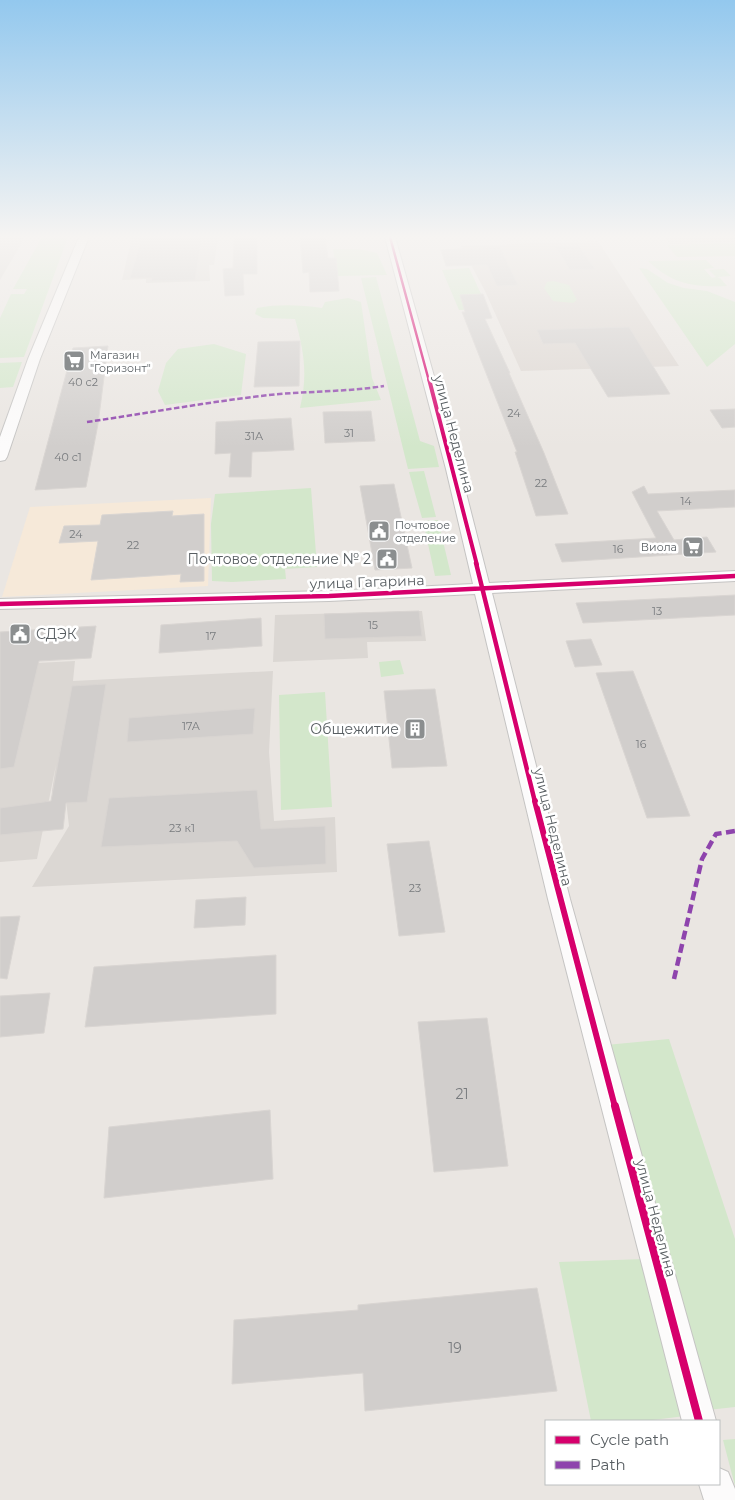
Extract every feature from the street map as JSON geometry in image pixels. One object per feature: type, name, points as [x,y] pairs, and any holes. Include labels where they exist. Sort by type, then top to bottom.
[{"type":"street","points":[[0,457],[34,359],[55,307]]},
{"type":"street","name":"улица Неделина","points":[[409,307],[483,588],[559,899],[699,1420]]},
{"type":"street","name":"улица Гагарина","points":[[0,604],[329,596],[735,576]]},
{"type":"street","points":[[716,1485],[720,1500]]},
{"type":"shaded area","points":[[492,307],[641,307],[679,366],[521,371]]},
{"type":"shaded area","points":[[211,498],[208,586],[2,597],[30,507]]},
{"type":"shaded area","points":[[422,611],[426,641],[367,642],[368,658],[273,662],[275,615]]},
{"type":"shaded area","points":[[75,661],[73,681],[273,671],[269,752],[274,821],[335,817],[337,872],[32,887],[69,826],[66,800],[52,791],[56,765],[37,859],[0,862],[0,665]]},
{"type":"green space","points":[[5,307],[42,307],[24,357],[0,358],[0,318]]},
{"type":"green space","points":[[265,307],[362,307],[372,378],[381,400],[300,408],[304,385],[304,363],[295,319],[263,318],[255,314],[257,308]]},
{"type":"green space","points":[[368,307],[384,307],[420,441],[434,446],[439,467],[408,469]]},
{"type":"green space","points":[[458,307],[487,307],[488,309],[459,310]]},
{"type":"green space","points":[[666,307],[735,307],[735,344],[707,367]]},
{"type":"green space","points":[[214,344],[246,354],[241,395],[165,405],[158,391],[166,363],[178,349]]},
{"type":"green space","points":[[22,362],[13,387],[0,388],[0,363]]},
{"type":"green space","points":[[424,471],[436,517],[422,518],[409,472]]},
{"type":"green space","points":[[311,488],[317,567],[285,569],[286,579],[232,582],[212,581],[211,524],[215,494]]},
{"type":"green space","points":[[438,520],[451,575],[435,576],[423,521]]},
{"type":"green space","points":[[400,660],[404,674],[381,677],[379,662]]},
{"type":"green space","points":[[325,692],[332,807],[281,810],[279,695]]},
{"type":"green space","points":[[669,1039],[735,1239],[735,1407],[708,1410],[606,1045]]},
{"type":"green space","points":[[644,1259],[685,1416],[653,1420],[591,1420],[559,1262]]},
{"type":"green space","points":[[735,1439],[735,1486],[723,1440]]},
{"type":"building","points":[[464,307],[488,307],[492,318],[485,319],[510,373],[568,514],[536,516],[515,452],[517,452],[462,312],[465,312]]},
{"type":"building","points":[[629,327],[670,394],[608,397],[575,343],[543,344],[537,330]]},
{"type":"building","points":[[300,341],[299,386],[254,387],[258,342]]},
{"type":"building","points":[[108,346],[98,424],[86,487],[35,490],[73,348]]},
{"type":"building","points":[[735,409],[735,427],[722,428],[710,410]]},
{"type":"building","points":[[371,411],[375,441],[325,443],[323,412]]},
{"type":"building","points":[[291,418],[294,450],[252,452],[251,477],[229,477],[231,453],[215,454],[216,422]]},
{"type":"building","points":[[394,484],[412,568],[375,570],[360,486]]},
{"type":"building","points":[[644,486],[648,494],[735,490],[735,507],[657,511],[674,540],[707,537],[716,552],[562,562],[555,544],[656,538],[632,492]]},
{"type":"building","points":[[173,511],[172,516],[204,514],[204,581],[180,582],[181,574],[91,580],[98,541],[59,543],[64,526],[100,525],[102,515]]},
{"type":"building","points":[[735,595],[735,615],[583,623],[576,603]]},
{"type":"building","points":[[419,611],[422,636],[325,639],[324,614]]},
{"type":"building","points":[[261,618],[262,646],[159,653],[161,625]]},
{"type":"building","points":[[96,626],[91,658],[39,661],[14,767],[0,769],[0,632]]},
{"type":"building","points":[[591,639],[602,665],[575,667],[566,641]]},
{"type":"building","points":[[633,671],[690,816],[647,818],[596,673]]},
{"type":"building","points":[[106,684],[87,802],[66,803],[63,829],[0,835],[0,808],[51,801],[72,686]]},
{"type":"building","name":"Общежитие","points":[[435,689],[447,766],[392,768],[384,691]]},
{"type":"building","points":[[255,708],[253,734],[127,742],[129,718]]},
{"type":"building","points":[[257,790],[261,829],[325,826],[326,864],[254,868],[237,841],[101,847],[109,798]]},
{"type":"building","points":[[429,841],[445,932],[399,936],[387,844]]},
{"type":"building","points":[[246,897],[245,925],[194,928],[196,900]]},
{"type":"building","points":[[20,916],[7,979],[0,978],[0,917]]},
{"type":"building","points":[[276,955],[276,1014],[85,1027],[94,967]]},
{"type":"building","points":[[50,993],[44,1033],[0,1037],[0,996]]},
{"type":"building","points":[[487,1018],[508,1166],[434,1172],[418,1022]]},
{"type":"building","points":[[270,1110],[273,1179],[104,1198],[109,1127]]},
{"type":"building","points":[[537,1288],[557,1391],[365,1411],[363,1373],[232,1384],[234,1320],[358,1310],[358,1305]]},
{"type":"marked path","points":[[87,422],[262,396],[308,391],[359,390],[384,386]]},
{"type":"marked path","points":[[674,979],[702,859],[716,834],[735,831]]},
{"type":"cycle path","points":[[409,307],[453,469],[559,899],[699,1420]]},
{"type":"cycle path","points":[[0,604],[329,596],[735,576]]},
{"type":"place","name":"Магазин \"Горизонт\"","points":[[74,361]]},
{"type":"place","name":"Почтовое отделение","points":[[379,531]]},
{"type":"place","name":"Виола","points":[[693,547]]},
{"type":"place","name":"Почтовое отделение № 2","points":[[387,559]]},
{"type":"place","name":"СДЭК","points":[[20,634]]},
{"type":"place","name":"Общежитие","points":[[415,729]]}]
